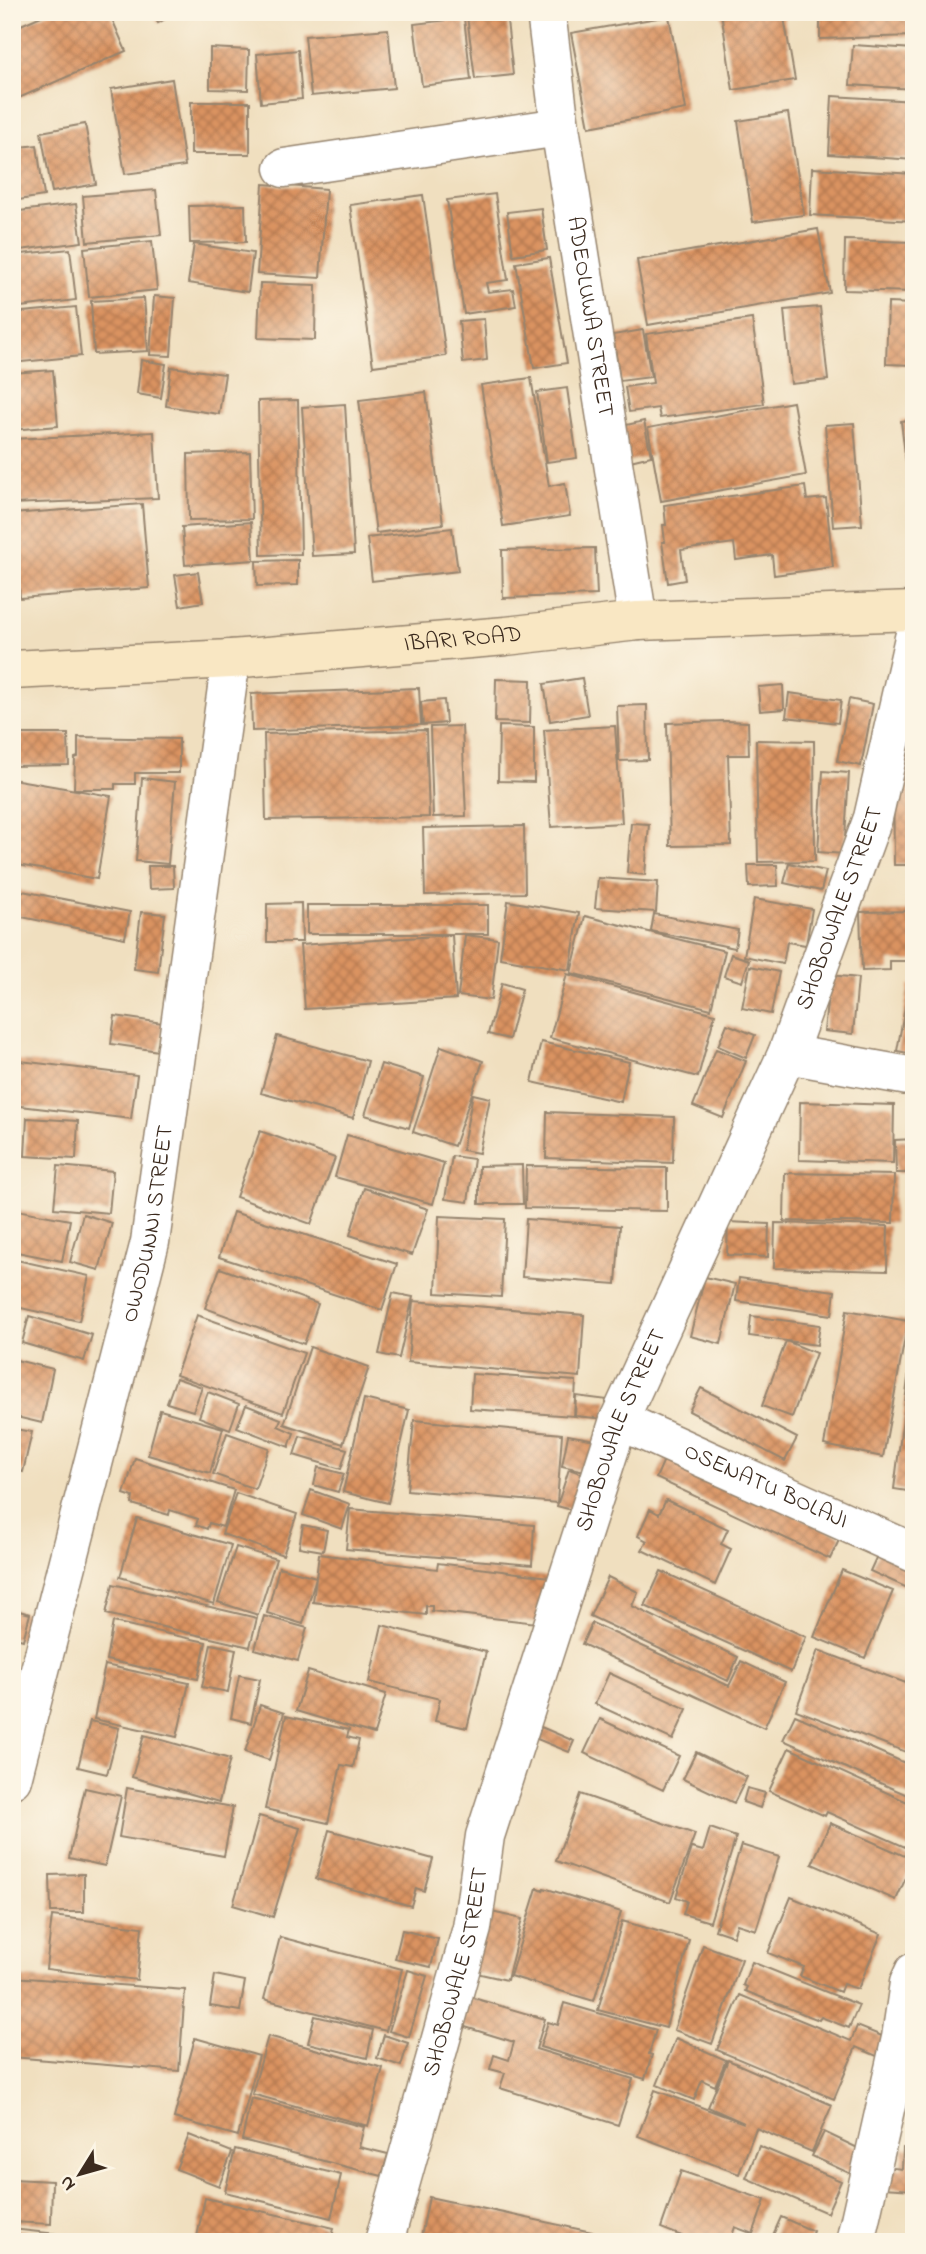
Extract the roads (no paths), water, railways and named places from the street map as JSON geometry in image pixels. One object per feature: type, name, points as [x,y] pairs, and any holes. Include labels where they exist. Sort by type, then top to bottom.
[{"type":"street","name":"ADEOLUWA STREET","points":[[546,12],[561,127],[638,621]]},
{"type":"street","points":[[284,168],[561,127]]},
{"type":"street","name":"IBARI ROAD","points":[[12,670],[231,659],[506,636],[638,621],[914,611]]},
{"type":"street","name":"SHOBOWALE STREET","points":[[384,2242],[472,1928],[485,1836],[619,1420],[787,1054],[873,818],[914,638]]},
{"type":"street","name":"OWODUNNI STREET","points":[[12,1779],[150,1242],[231,659]]},
{"type":"street","points":[[787,1054],[914,1077]]},
{"type":"street","name":"OSENATU BOLAJI","points":[[619,1420],[914,1553]]},
{"type":"street","points":[[855,2242],[901,2038],[909,1983],[914,1972]]}]
